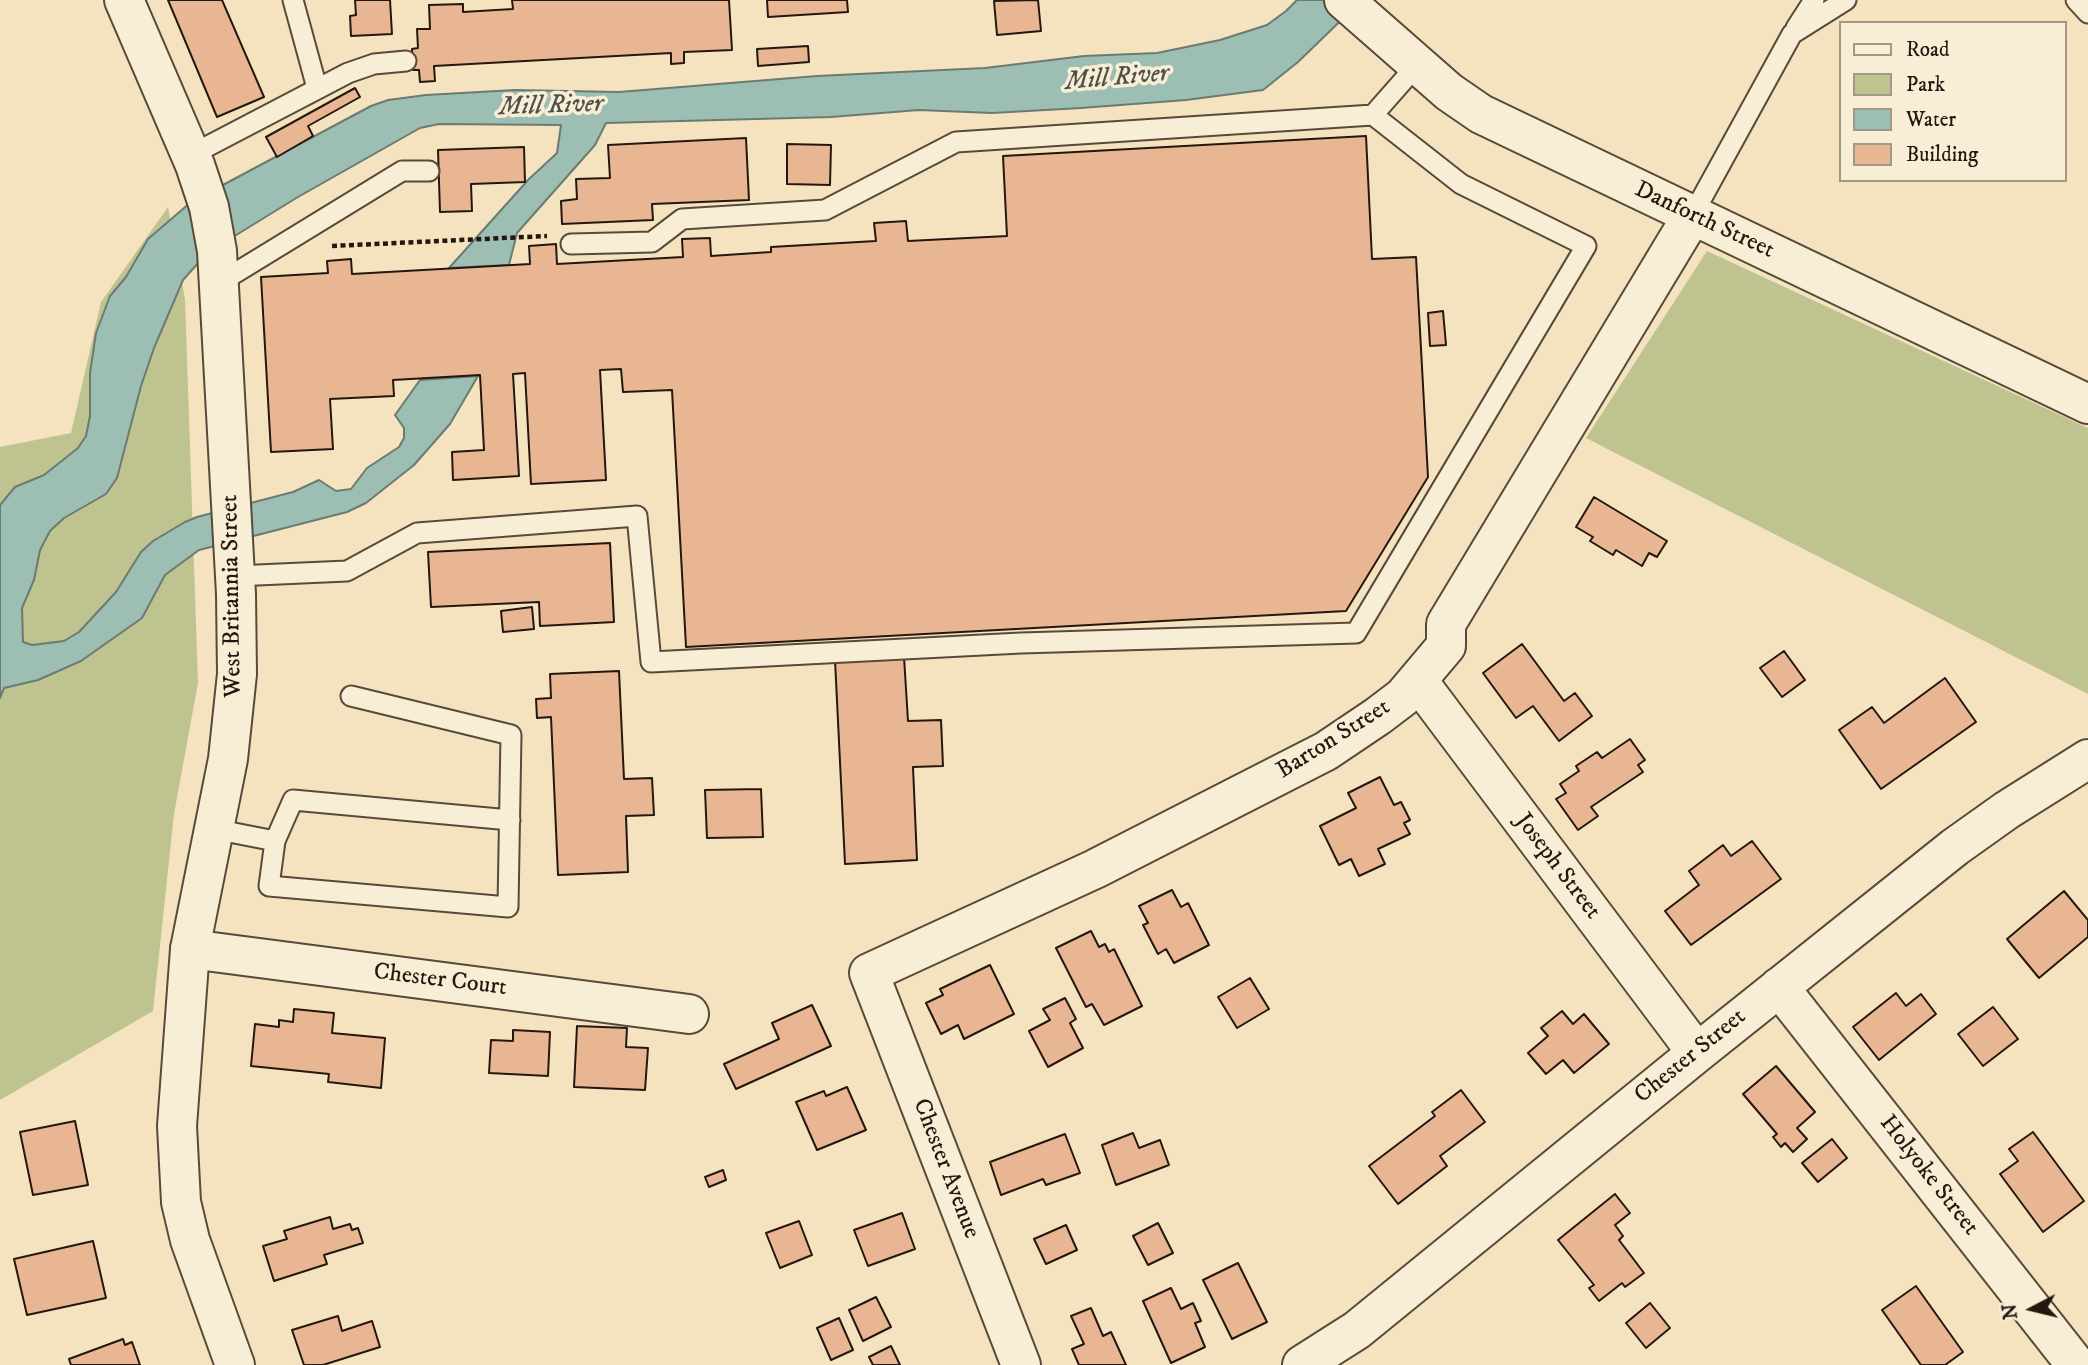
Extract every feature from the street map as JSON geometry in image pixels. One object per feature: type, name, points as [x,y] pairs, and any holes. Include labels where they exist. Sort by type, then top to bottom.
[{"type":"street","name":"West Britannia Street","points":[[124,0],[194,165],[211,216],[219,279],[238,635],[236,695],[232,735],[190,950],[178,1101],[181,1202],[190,1240],[235,1365]]},
{"type":"street","name":"Danforth Street","points":[[1352,7],[1449,92],[1480,114],[2088,404]]},
{"type":"street","name":"Barton Street","points":[[869,973],[1095,869],[1326,751],[1378,716],[1418,681],[1446,646],[1446,624],[1692,216]]},
{"type":"street","name":"Joseph Street","points":[[1418,681],[1697,1053]]},
{"type":"street","name":"Chester Street","points":[[1302,1365],[1357,1330],[1966,838],[2088,759]]},
{"type":"street","name":"Chester Court","points":[[190,950],[689,1014]]},
{"type":"street","name":"Chester Avenue","points":[[869,973],[1021,1365]]},
{"type":"street","name":"Holyoke Street","points":[[1779,987],[2076,1365]]},
{"type":"lane","points":[[293,0],[317,88]]},
{"type":"lane","points":[[1692,216],[1792,34],[1814,0]]},
{"type":"lane","points":[[1792,34],[1846,0]]},
{"type":"lane","points":[[2076,0],[2088,13]]},
{"type":"lane","points":[[194,165],[317,88],[361,68],[406,61]]},
{"type":"lane","points":[[1373,116],[1417,65]]},
{"type":"lane","points":[[235,571],[348,570],[417,533],[637,516],[651,662],[1020,643],[1356,633],[1586,246],[1461,184],[1373,116],[956,142],[825,210],[682,219],[652,242],[571,244]]},
{"type":"lane","points":[[219,279],[401,171],[429,170]]},
{"type":"lane","points":[[351,696],[511,735],[510,820],[508,907],[269,886],[275,841],[293,800],[510,820]]},
{"type":"lane","points":[[214,828],[275,841]]},
{"type":"path","points":[[328,247],[525,237]]},
{"type":"green space","points":[[168,207],[185,299],[198,683],[174,814],[153,1011],[0,1100],[0,447],[71,433],[101,302]]},
{"type":"green space","points":[[1707,251],[2088,428],[2088,694],[1586,438]]},
{"type":"water","name":"Mill River","points":[[1297,0],[1362,0],[1298,62],[1263,90],[1186,100],[992,113],[919,110],[831,117],[606,123],[595,145],[517,233],[509,265],[449,268],[529,179],[557,153],[561,125],[439,124],[420,128],[298,197],[207,253],[183,280],[141,386],[117,478],[106,494],[64,518],[50,531],[40,550],[34,580],[22,608],[23,642],[32,645],[64,641],[79,632],[116,592],[141,552],[153,541],[185,522],[293,492],[319,480],[336,491],[351,489],[367,468],[399,447],[404,438],[404,428],[395,415],[420,380],[478,376],[450,424],[414,465],[366,503],[347,512],[199,550],[165,575],[142,618],[81,661],[38,680],[4,688],[0,698],[0,505],[15,487],[44,475],[78,448],[86,436],[90,416],[90,373],[96,333],[110,296],[126,277],[148,239],[191,202],[371,106],[388,100],[515,90],[619,92],[817,76],[985,68],[1084,56],[1157,53],[1220,40],[1267,25]]},
{"type":"building","points":[[168,0],[222,0],[264,97],[217,117]]},
{"type":"building","points":[[355,0],[390,0],[392,34],[351,36],[350,16],[356,15]]},
{"type":"building","points":[[512,0],[729,0],[732,50],[684,52],[684,63],[671,64],[671,53],[434,66],[435,81],[420,82],[419,70],[413,70],[412,49],[418,48],[417,29],[430,29],[429,5],[463,4],[463,12],[513,9]]},
{"type":"building","points":[[767,0],[847,0],[848,12],[768,17]]},
{"type":"building","points":[[1038,0],[1041,31],[997,35],[994,1]]},
{"type":"building","points":[[808,46],[809,62],[758,66],[757,49]]},
{"type":"building","points":[[355,88],[360,97],[308,126],[313,136],[277,157],[266,137]]},
{"type":"building","points":[[1366,136],[1372,259],[1416,257],[1428,477],[1346,611],[686,647],[672,390],[623,392],[621,369],[600,370],[606,480],[531,484],[525,373],[513,374],[519,476],[453,480],[452,452],[484,450],[480,375],[393,380],[394,396],[330,399],[333,449],[271,452],[261,277],[328,273],[327,261],[351,259],[352,274],[530,264],[529,246],[556,244],[557,264],[683,257],[682,239],[710,238],[711,256],[771,252],[771,247],[876,241],[874,223],[906,221],[908,241],[1007,236],[1003,156]]},
{"type":"building","points":[[746,138],[749,200],[652,204],[653,220],[562,224],[561,201],[577,199],[576,179],[610,178],[608,145]]},
{"type":"building","points":[[787,144],[831,145],[830,185],[787,184]]},
{"type":"building","points":[[524,147],[525,182],[471,184],[472,211],[440,212],[438,150]]},
{"type":"building","points":[[1443,311],[1446,345],[1430,346],[1428,313]]},
{"type":"building","points":[[1594,497],[1667,541],[1657,557],[1649,553],[1642,566],[1616,550],[1613,555],[1590,541],[1593,537],[1576,527]]},
{"type":"building","points":[[610,543],[614,622],[540,626],[539,602],[431,607],[428,552]]},
{"type":"building","points":[[532,607],[534,629],[503,632],[501,611]]},
{"type":"building","points":[[1522,644],[1564,701],[1575,693],[1592,716],[1559,741],[1533,706],[1516,718],[1483,673]]},
{"type":"building","points":[[1784,651],[1805,680],[1782,697],[1760,668]]},
{"type":"building","points":[[904,657],[908,721],[941,720],[943,766],[913,767],[917,860],[845,864],[835,660]]},
{"type":"building","points":[[619,671],[624,779],[652,778],[654,815],[626,816],[628,872],[558,875],[551,717],[537,718],[536,699],[551,698],[550,674]]},
{"type":"building","points":[[1945,678],[1976,722],[1881,789],[1839,730],[1872,707],[1884,723]]},
{"type":"building","points":[[1630,739],[1645,760],[1638,765],[1643,772],[1591,807],[1598,816],[1578,830],[1556,799],[1566,793],[1560,784],[1579,771],[1576,766],[1597,752],[1602,758]]},
{"type":"building","points":[[1380,777],[1394,805],[1401,802],[1410,820],[1404,823],[1410,834],[1378,849],[1385,864],[1359,876],[1351,859],[1339,865],[1320,826],[1356,808],[1348,793]]},
{"type":"building","points":[[761,789],[763,837],[707,838],[705,790]]},
{"type":"building","points":[[1752,841],[1781,879],[1691,945],[1665,911],[1699,885],[1689,871],[1723,845],[1731,856]]},
{"type":"building","points":[[1172,890],[1181,907],[1188,903],[1209,945],[1174,963],[1166,949],[1158,954],[1143,925],[1148,923],[1139,906]]},
{"type":"building","points":[[2064,891],[2088,920],[2088,937],[2039,978],[2007,939]]},
{"type":"building","points":[[1091,931],[1099,947],[1105,944],[1109,952],[1114,949],[1142,1006],[1104,1025],[1092,1004],[1086,1007],[1056,948]]},
{"type":"building","points":[[990,965],[1014,1014],[964,1039],[958,1025],[941,1034],[926,1003],[943,995],[940,989]]},
{"type":"building","points":[[1250,978],[1269,1009],[1237,1028],[1218,997]]},
{"type":"building","points":[[1896,993],[1906,1006],[1921,994],[1936,1014],[1879,1060],[1853,1027]]},
{"type":"building","points":[[1065,998],[1076,1019],[1070,1023],[1083,1048],[1048,1067],[1029,1031],[1050,1020],[1043,1009]]},
{"type":"building","points":[[812,1005],[831,1046],[736,1089],[724,1064],[779,1039],[772,1023]]},
{"type":"building","points":[[1993,1007],[2018,1039],[1983,1066],[1958,1034]]},
{"type":"building","points":[[294,1009],[334,1013],[332,1033],[385,1038],[381,1088],[328,1082],[329,1074],[251,1066],[255,1024],[279,1027],[279,1020],[293,1022]]},
{"type":"building","points":[[1562,1011],[1573,1024],[1584,1014],[1609,1044],[1574,1073],[1563,1060],[1546,1074],[1528,1053],[1548,1036],[1541,1028]]},
{"type":"building","points":[[577,1026],[627,1028],[626,1047],[648,1048],[645,1090],[574,1087]]},
{"type":"building","points":[[513,1030],[550,1032],[548,1076],[489,1073],[491,1040],[513,1041]]},
{"type":"building","points":[[1776,1066],[1815,1112],[1797,1128],[1807,1139],[1793,1152],[1785,1143],[1781,1147],[1773,1137],[1777,1134],[1743,1094]]},
{"type":"building","points":[[847,1087],[866,1130],[817,1150],[796,1102],[824,1091],[826,1096]]},
{"type":"building","points":[[1461,1090],[1485,1122],[1440,1156],[1447,1166],[1398,1204],[1369,1166],[1435,1116],[1432,1112]]},
{"type":"building","points":[[75,1121],[88,1185],[33,1195],[20,1132]]},
{"type":"building","points":[[2033,1132],[2084,1201],[2043,1232],[2000,1174],[2018,1161],[2009,1149]]},
{"type":"building","points":[[1133,1133],[1139,1148],[1160,1140],[1169,1165],[1116,1185],[1102,1145]]},
{"type":"building","points":[[1065,1134],[1080,1173],[1046,1185],[1043,1179],[1001,1195],[990,1162]]},
{"type":"building","points":[[1832,1139],[1847,1158],[1818,1182],[1802,1163]]},
{"type":"building","points":[[723,1170],[726,1180],[709,1187],[705,1177]]},
{"type":"building","points":[[1615,1194],[1630,1213],[1615,1225],[1623,1236],[1619,1240],[1644,1273],[1625,1287],[1622,1283],[1599,1301],[1589,1288],[1594,1285],[1558,1240]]},
{"type":"building","points":[[902,1213],[915,1249],[868,1266],[854,1230]]},
{"type":"building","points":[[330,1217],[333,1229],[350,1224],[352,1230],[358,1228],[363,1243],[324,1255],[327,1264],[274,1281],[263,1246],[287,1239],[284,1231]]},
{"type":"building","points":[[799,1221],[812,1255],[780,1268],[766,1233]]},
{"type":"building","points":[[1158,1223],[1173,1253],[1148,1265],[1133,1236]]},
{"type":"building","points":[[1066,1225],[1077,1250],[1046,1264],[1034,1239]]},
{"type":"building","points":[[93,1241],[106,1298],[27,1315],[14,1259]]},
{"type":"building","points":[[1238,1263],[1267,1322],[1232,1339],[1203,1280]]},
{"type":"building","points":[[1916,1286],[1963,1352],[1945,1365],[1921,1365],[1882,1310]]},
{"type":"building","points":[[1171,1288],[1181,1309],[1193,1303],[1201,1321],[1195,1323],[1205,1347],[1171,1363],[1143,1301]]},
{"type":"building","points":[[876,1297],[891,1327],[863,1341],[849,1310]]},
{"type":"building","points":[[1650,1303],[1670,1328],[1646,1348],[1626,1323]]},
{"type":"building","points":[[1091,1308],[1103,1336],[1111,1332],[1126,1365],[1079,1365],[1072,1349],[1084,1344],[1071,1316]]},
{"type":"building","points":[[338,1316],[342,1331],[372,1321],[380,1347],[323,1365],[304,1365],[292,1330]]},
{"type":"building","points":[[839,1318],[853,1350],[831,1360],[817,1328]]},
{"type":"building","points":[[123,1339],[125,1345],[132,1342],[140,1365],[71,1365],[69,1359]]},
{"type":"building","points":[[891,1346],[900,1365],[873,1365],[869,1357]]}]
